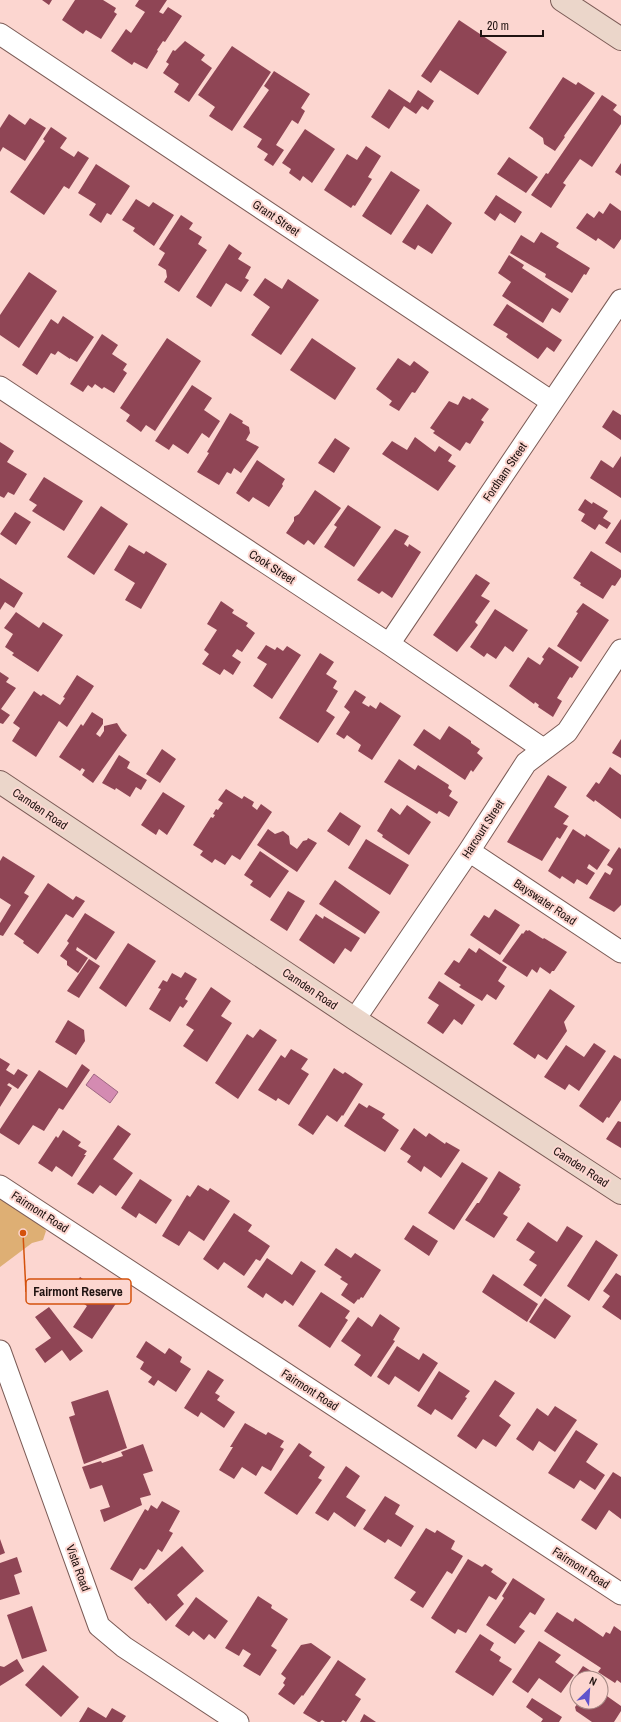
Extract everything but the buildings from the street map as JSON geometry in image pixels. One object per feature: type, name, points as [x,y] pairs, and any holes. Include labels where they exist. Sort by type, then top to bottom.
[{"type":"street","points":[[562,0],[621,39]]},
{"type":"street","name":"Grant Street","points":[[0,34],[552,402]]},
{"type":"street","name":"Fordham Street","points":[[389,644],[621,300]]},
{"type":"street","name":"Cook Street","points":[[0,387],[389,644],[543,749]]},
{"type":"street","name":"Harcourt Street","points":[[355,1019],[469,851],[526,763],[567,732],[618,661]]},
{"type":"street","name":"Camden Road","points":[[0,782],[355,1019],[621,1193]]},
{"type":"street","name":"Bayswater Road","points":[[469,851],[621,952]]},
{"type":"street","name":"Fairmont Road","points":[[0,1186],[621,1594]]},
{"type":"street","name":"Vista Road","points":[[0,1351],[99,1626],[124,1647],[238,1722]]},
{"type":"shaded area","points":[[94,1074],[118,1092],[110,1103],[86,1085]]},
{"type":"shaded area","points":[[0,1199],[43,1227],[46,1231],[43,1240],[32,1243],[0,1267]]},
{"type":"place","name":"Fairmont Reserve","points":[[23,1233]]}]
